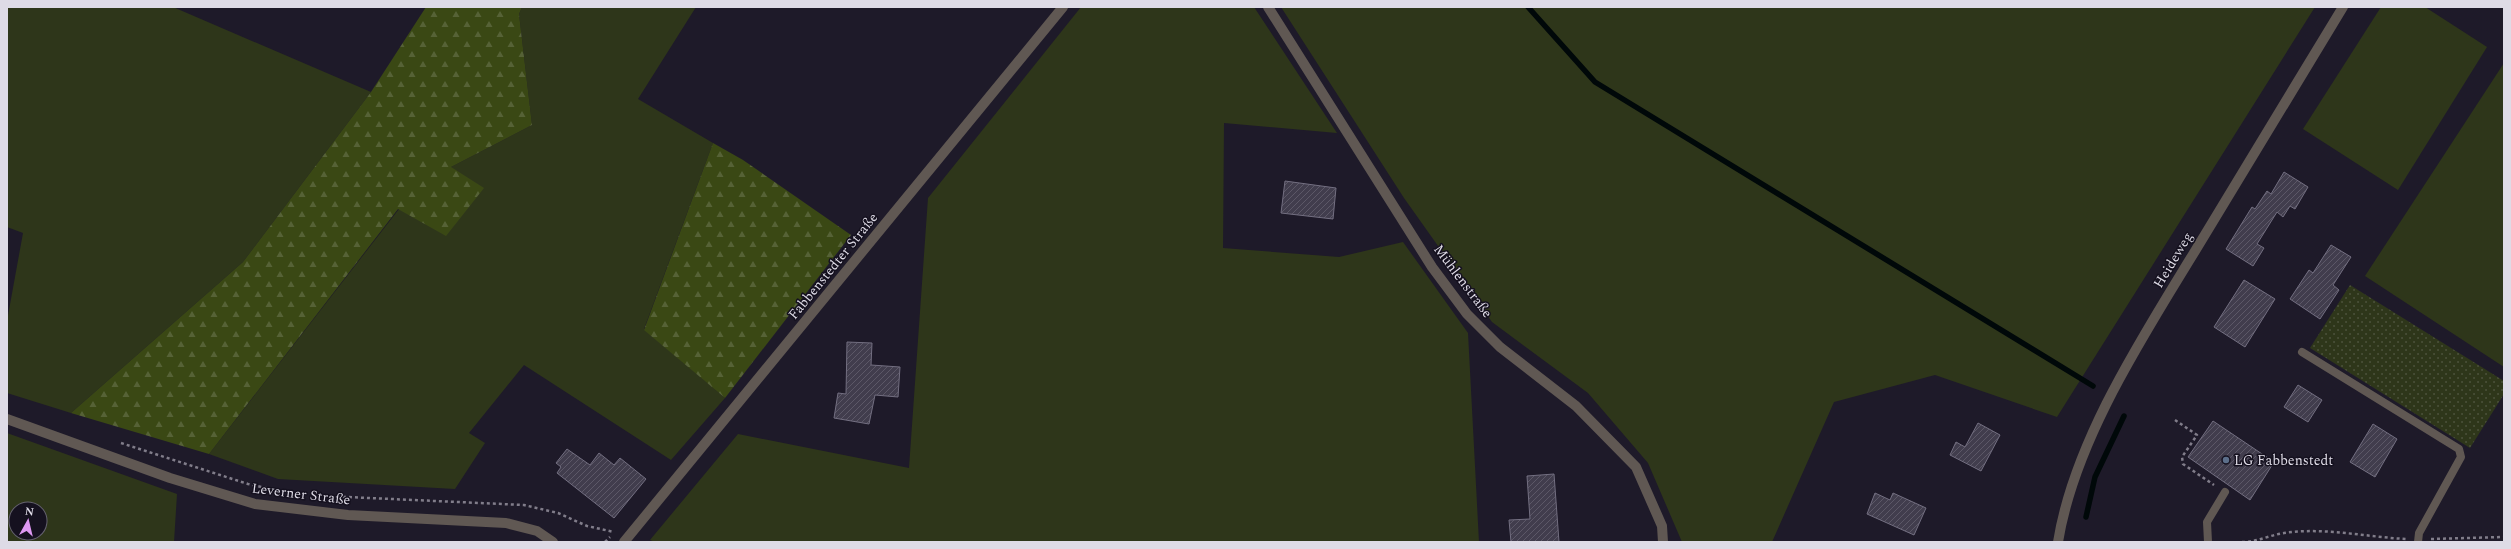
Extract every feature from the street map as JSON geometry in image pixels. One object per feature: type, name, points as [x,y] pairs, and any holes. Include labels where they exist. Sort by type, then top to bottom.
[{"type":"street","name":"Fabbenstedter Straße","points":[[624,542],[1063,7]]},
{"type":"street","name":"Mühlenstraße","points":[[1268,7],[1432,267],[1467,314],[1500,347],[1576,406],[1636,467],[1662,526],[1663,542]]},
{"type":"street","name":"Heideweg","points":[[2058,542],[2063,510],[2093,435],[2138,345],[2342,7]]},
{"type":"street","name":"Leverner Straße","points":[[7,419],[170,478],[255,504],[348,515],[506,523],[537,532],[554,542]]},
{"type":"lane","points":[[2302,352],[2459,449],[2461,457],[2419,533],[2418,541]]},
{"type":"lane","points":[[2208,542],[2208,522],[2225,492]]},
{"type":"path","points":[[2175,420],[2197,435],[2182,457],[2183,464],[2225,492]]},
{"type":"path","points":[[116,442],[248,484],[278,491]]},
{"type":"path","points":[[317,496],[524,505],[558,513],[587,526],[614,533]]},
{"type":"path","points":[[2242,542],[2251,542],[2284,532],[2323,531],[2418,541],[2504,537]]},
{"type":"green space","points":[[8,7],[173,7],[371,92],[243,262],[71,413],[7,393],[7,321],[23,233],[7,227]]},
{"type":"green space","points":[[426,7],[522,7],[519,14],[532,125],[451,167],[484,188],[446,236],[398,209],[209,454],[71,413],[243,262],[371,92]]},
{"type":"green space","points":[[522,7],[696,7],[638,99],[713,143],[644,329],[725,398],[671,460],[524,365],[469,433],[485,443],[455,489],[278,479],[209,454],[399,209],[451,167],[532,125],[519,14]]},
{"type":"green space","points":[[1081,7],[1254,7],[1337,133],[1224,123],[1223,248],[1339,257],[1403,242],[1468,333],[1479,542],[655,542],[650,540],[738,434],[909,468],[928,198]]},
{"type":"green space","points":[[1281,7],[2315,7],[2057,417],[1935,375],[1834,402],[1772,542],[1682,542],[1648,463],[1588,393],[1492,322],[1404,198]]},
{"type":"green space","points":[[2381,7],[2425,7],[2487,47],[2398,190],[2303,129]]},
{"type":"green space","points":[[2504,63],[2504,367],[2365,276]]},
{"type":"green space","points":[[713,143],[743,160],[851,235],[725,398],[644,330]]},
{"type":"green space","points":[[2350,285],[2504,381],[2504,394],[2470,448],[2310,348]]},
{"type":"green space","points":[[7,433],[177,494],[174,542],[7,542]]},
{"type":"building","points":[[2284,172],[2308,187],[2295,209],[2290,206],[2283,217],[2277,212],[2257,244],[2264,248],[2253,266],[2226,249],[2252,207],[2255,209],[2267,191],[2271,194]]},
{"type":"building","points":[[1285,181],[1336,188],[1333,219],[1281,213]]},
{"type":"building","points":[[2331,245],[2351,257],[2333,285],[2339,290],[2320,319],[2290,299],[2309,270],[2313,273]]},
{"type":"building","points":[[2244,280],[2275,299],[2245,347],[2214,327]]},
{"type":"building","points":[[847,342],[872,343],[871,365],[900,367],[898,397],[875,395],[869,424],[834,418],[838,393],[846,394]]},
{"type":"building","points":[[2298,385],[2322,400],[2308,422],[2284,407]]},
{"type":"building","points":[[2213,421],[2274,462],[2250,500],[2188,457]]},
{"type":"building","points":[[1978,423],[2000,435],[1981,471],[1950,455],[1956,442],[1965,447]]},
{"type":"building","points":[[2373,424],[2397,439],[2375,477],[2350,462]]},
{"type":"building","points":[[567,449],[590,465],[599,453],[614,465],[620,458],[646,479],[614,518],[557,473],[561,467],[556,463]]},
{"type":"building","points":[[1554,474],[1559,542],[1511,542],[1509,520],[1530,519],[1527,476]]},
{"type":"building","points":[[1875,493],[1890,500],[1893,493],[1926,508],[1914,535],[1867,514]]},
{"type":"waterway","points":[[1528,7],[1595,82],[2093,386]]},
{"type":"waterway","points":[[2086,517],[2095,477],[2124,416]]},
{"type":"place","name":"LG Fabbenstedt","points":[[2226,460]]}]
